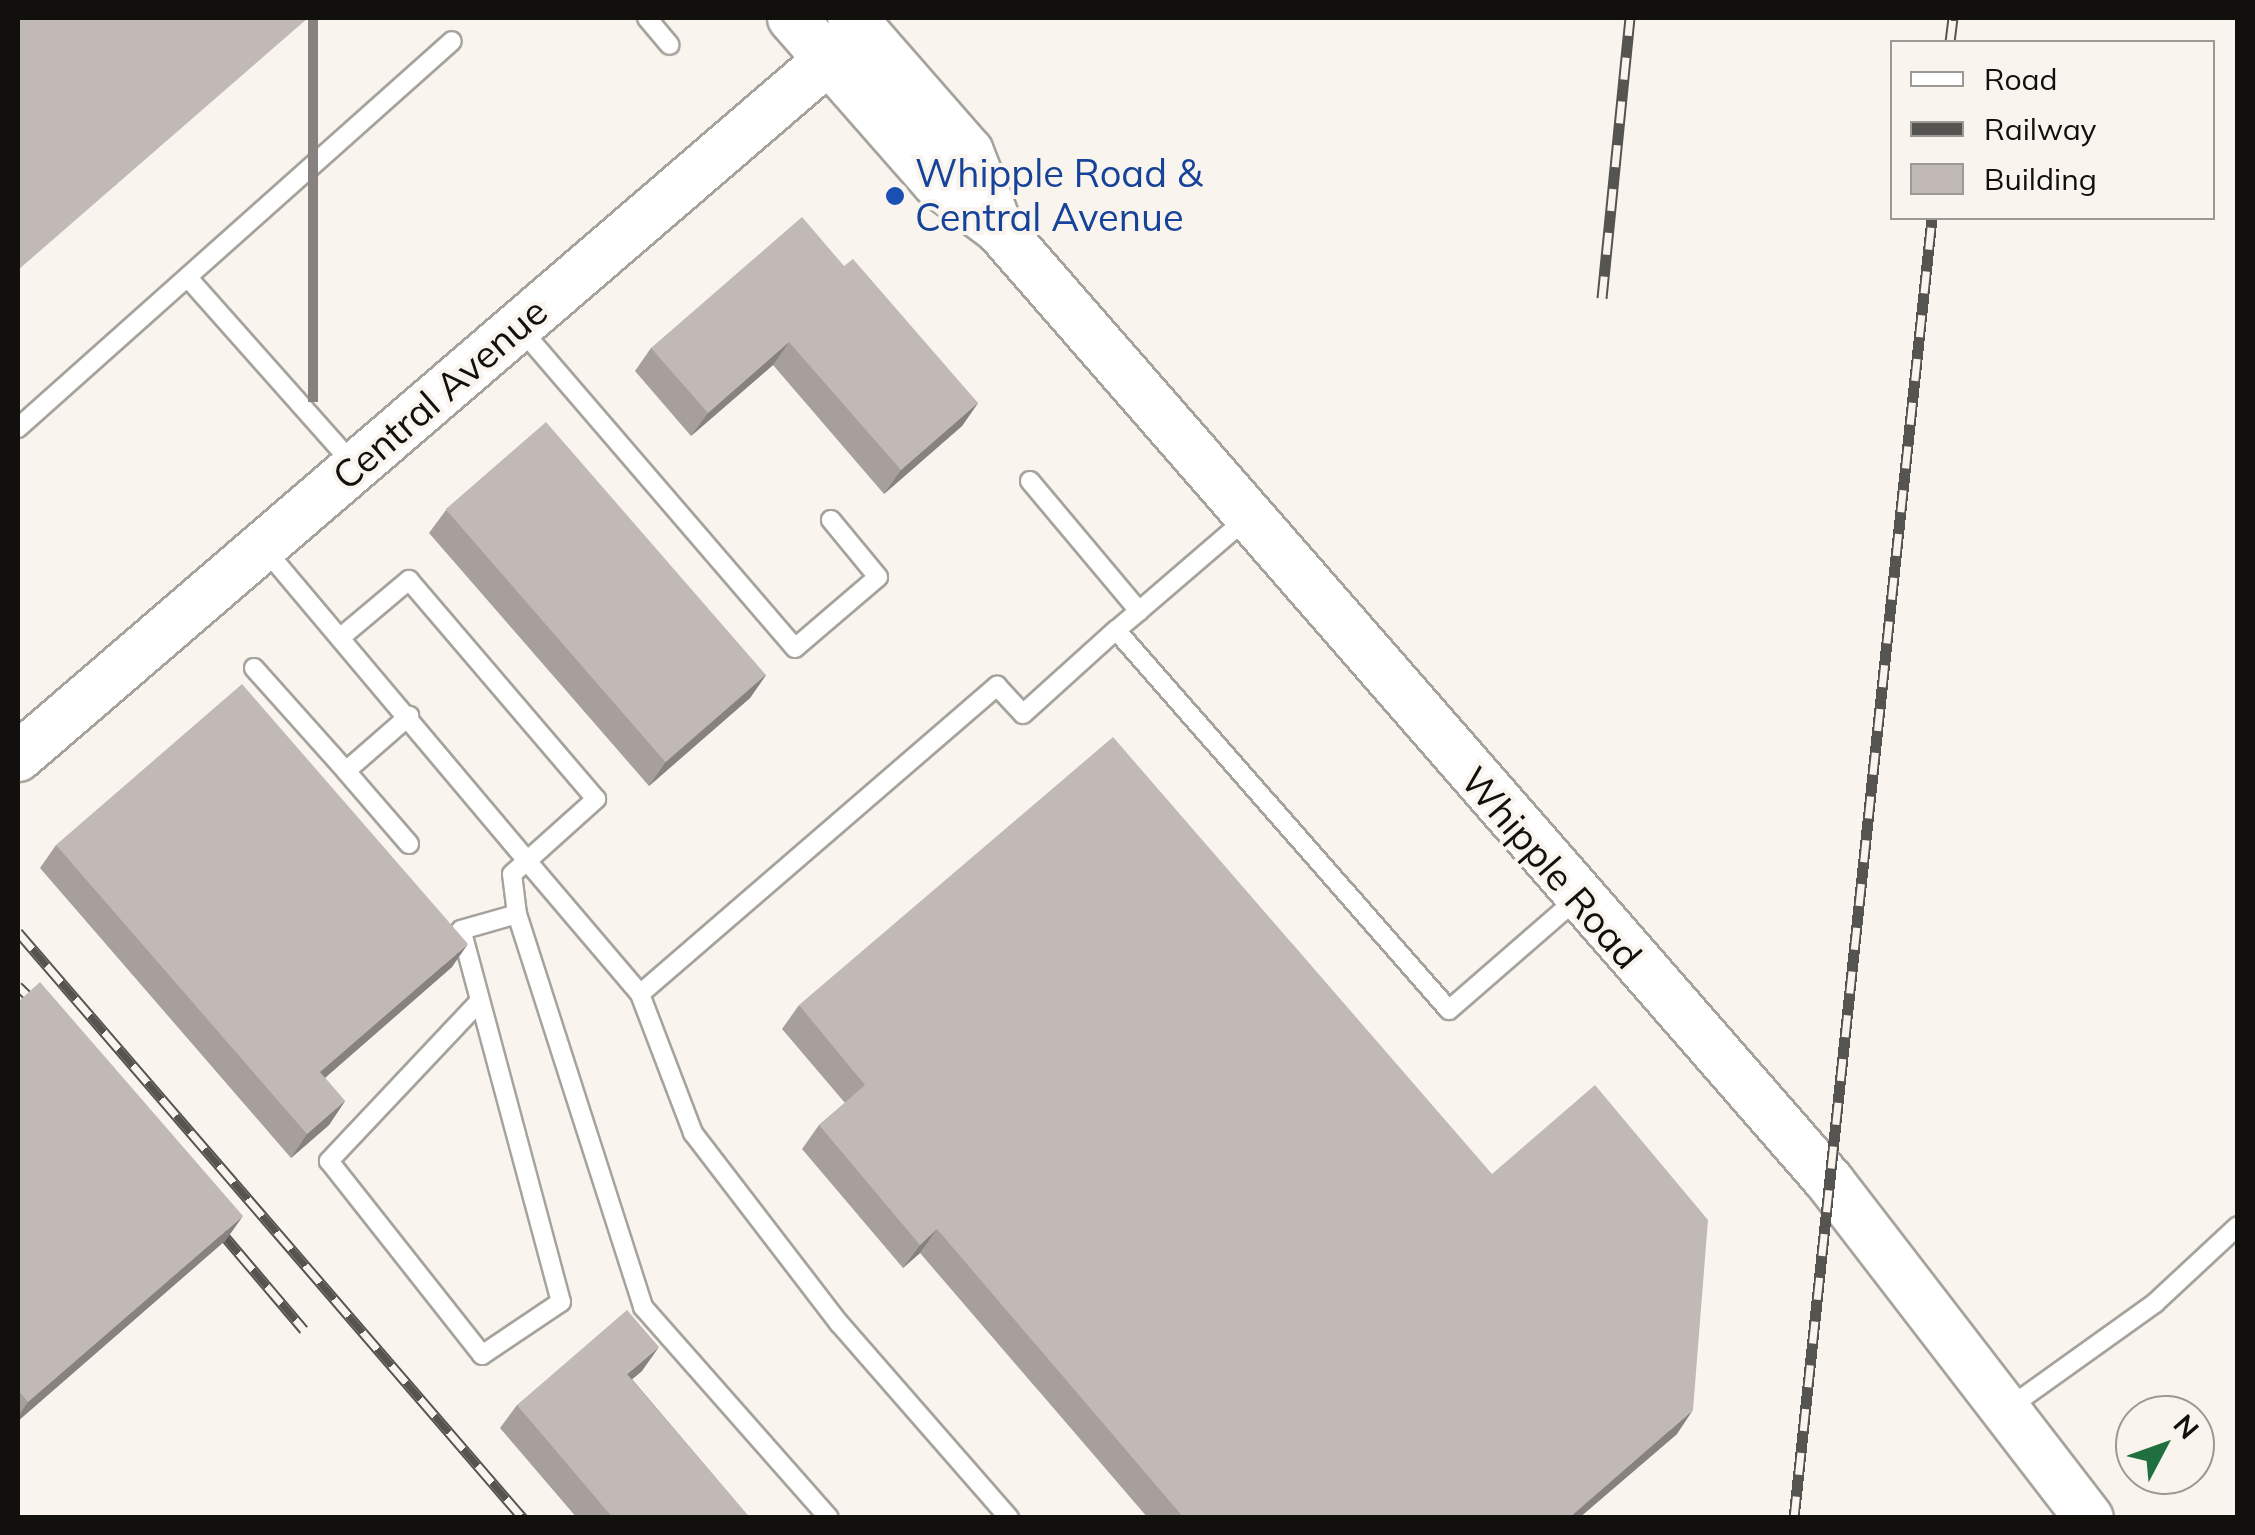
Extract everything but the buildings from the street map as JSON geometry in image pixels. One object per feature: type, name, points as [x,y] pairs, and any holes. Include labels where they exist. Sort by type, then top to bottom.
[{"type":"main road","name":"Whipple Road","points":[[792,18],[848,36],[969,152],[999,229],[1246,518],[1830,1182],[2089,1518]]},
{"type":"main road","name":"Central Avenue","points":[[18,757],[518,327],[848,36]]},
{"type":"lane","points":[[647,18],[670,45]]},
{"type":"lane","points":[[18,428],[452,41]]},
{"type":"lane","points":[[189,279],[355,467]]},
{"type":"lane","points":[[518,327],[795,648],[878,577],[831,520]]},
{"type":"lane","points":[[1030,481],[1139,612]]},
{"type":"lane","points":[[640,994],[997,686],[1023,714],[1246,518]]},
{"type":"lane","points":[[262,547],[410,716],[640,994],[693,1133],[839,1323],[1009,1518]]},
{"type":"lane","points":[[341,637],[410,580],[596,799],[512,874],[517,914],[643,1306],[830,1518]]},
{"type":"lane","points":[[1116,630],[1448,1010],[1578,898]]},
{"type":"lane","points":[[254,668],[408,844]]},
{"type":"lane","points":[[346,770],[410,716]]},
{"type":"lane","points":[[477,1004],[330,1160],[482,1356],[562,1302],[477,1004],[461,930],[517,914]]},
{"type":"lane","points":[[2006,1409],[2155,1304],[2238,1226]]},
{"type":"railway","points":[[1602,298],[1630,18]]},
{"type":"railway","points":[[1950,40],[1953,18]]},
{"type":"railway","points":[[1794,1518],[1932,220]]},
{"type":"railway","points":[[18,932],[523,1518]]},
{"type":"railway","points":[[18,986],[46,1013]]},
{"type":"railway","points":[[210,1219],[304,1330]]},
{"type":"place","name":"Whipple Road & Central Avenue","points":[[895,196]]}]
